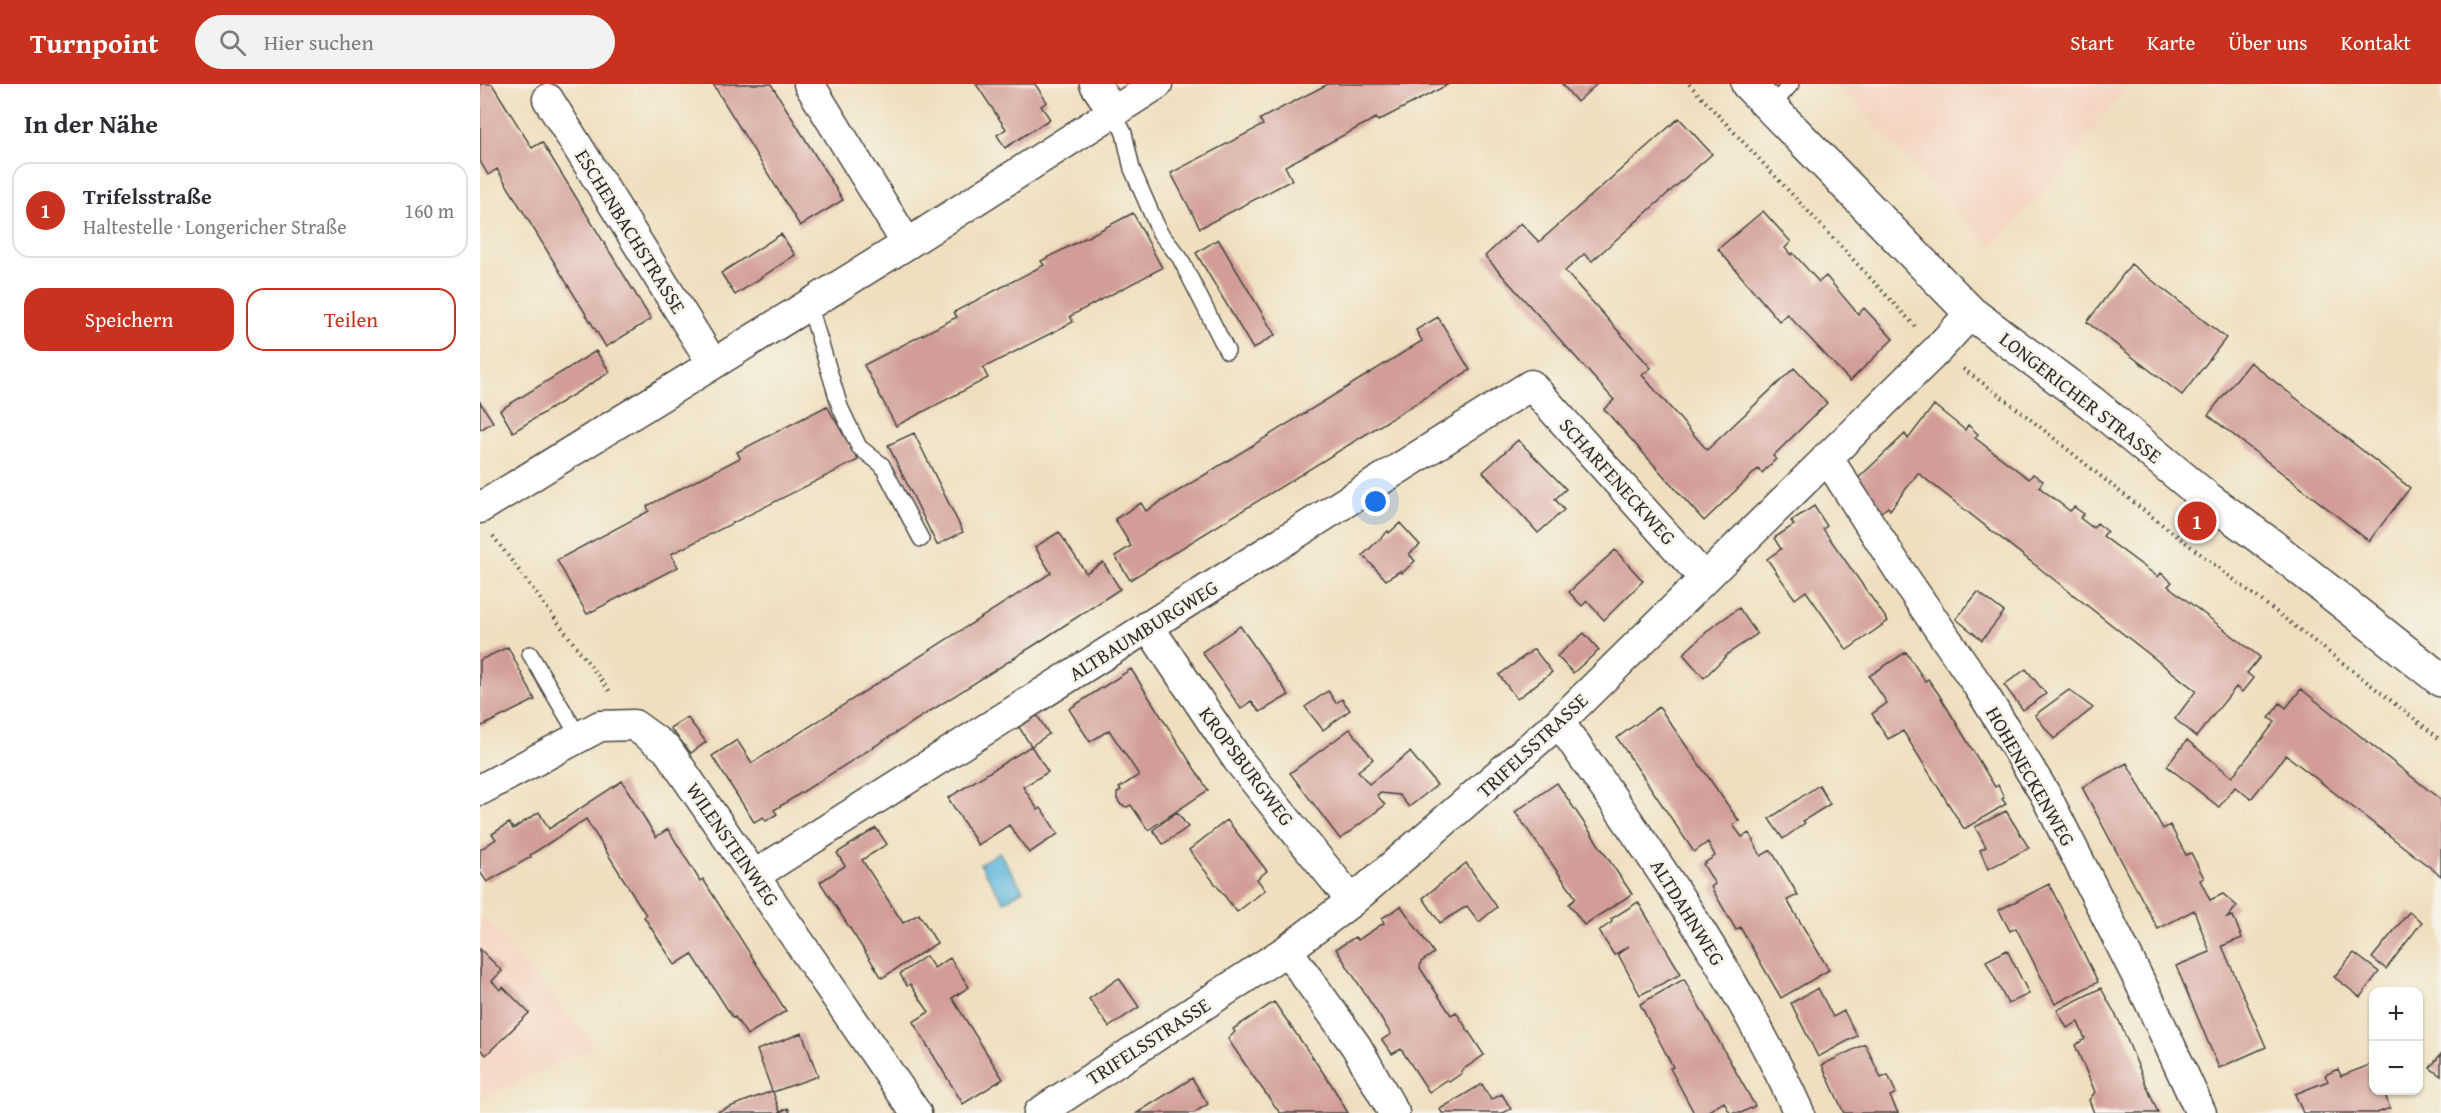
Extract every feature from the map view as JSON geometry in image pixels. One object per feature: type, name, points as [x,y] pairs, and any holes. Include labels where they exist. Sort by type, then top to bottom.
[{"type":"street","points":[[808,84],[907,244]]},
{"type":"street","points":[[1095,84],[1113,111]]},
{"type":"street","points":[[484,518],[713,364],[907,244],[1156,84]]},
{"type":"street","name":"LONGERICHER STRASSE","points":[[1748,84],[1971,313],[2092,403],[2208,499],[2268,543],[2441,680]]},
{"type":"street","name":"ESCHENBACHSTRASSE","points":[[548,99],[713,364]]},
{"type":"street","name":"TRIFELSSTRASSE","points":[[1039,1113],[1287,950],[1352,901],[1559,722],[1937,350],[1971,313]]},
{"type":"street","name":"SCHARFENECKWEG","points":[[1531,385],[1704,578]]},
{"type":"street","name":"ALTBAUMBURGWEG","points":[[755,875],[1531,385]]},
{"type":"street","name":"HOHENECKENWEG","points":[[1827,457],[1901,573],[1979,687],[2045,794],[2150,1002],[2201,1113]]},
{"type":"street","name":"KROPSBURGWEG","points":[[1148,626],[1238,760],[1352,901]]},
{"type":"street","name":"ALTDAHNWEG","points":[[1559,722],[1655,859],[1726,975],[1782,1074],[1799,1113]]},
{"type":"street","points":[[480,790],[600,726],[634,725]]},
{"type":"street","name":"WILENSTEINWEG","points":[[634,725],[667,749],[916,1113]]},
{"type":"street","points":[[1287,950],[1356,1046],[1394,1113]]},
{"type":"lane","points":[[1770,108],[1791,84]]},
{"type":"lane","points":[[1113,111],[1125,133],[1132,169],[1160,233],[1180,258],[1227,351]]},
{"type":"lane","points":[[806,306],[814,321],[840,407],[858,447],[882,465],[921,539]]},
{"type":"lane","points":[[531,654],[579,737]]},
{"type":"path","points":[[1689,84],[1937,350],[1989,387],[2127,498],[2441,740]]},
{"type":"path","points":[[484,518],[634,725]]},
{"type":"shaded area","points":[[1836,84],[2128,84],[2063,170],[1991,248]]},
{"type":"shaded area","points":[[480,912],[594,1046],[480,1100]]},
{"type":"water","points":[[999,852],[1023,890],[1004,902],[980,864]]},
{"type":"building","points":[[480,84],[492,84],[532,148],[542,142],[651,319],[606,347],[497,169],[488,175],[480,161]]},
{"type":"building","points":[[713,84],[771,84],[843,200],[800,226]]},
{"type":"building","points":[[976,84],[1035,84],[1047,102],[1041,106],[1050,119],[1005,148],[997,135],[1006,129]]},
{"type":"building","points":[[1328,84],[1449,84],[1378,121],[1376,118],[1285,166],[1292,180],[1200,228],[1171,173],[1263,125],[1260,119]]},
{"type":"building","points":[[1562,84],[1597,84],[1577,102]]},
{"type":"building","points":[[1679,118],[1712,154],[1592,261],[1584,254],[1565,271],[1651,368],[1642,375],[1707,450],[1794,368],[1827,403],[1773,456],[1776,459],[1762,473],[1758,469],[1704,521],[1604,409],[1614,400],[1485,256],[1521,223],[1539,242]]},
{"type":"building","points":[[1763,211],[1791,242],[1785,248],[1791,255],[1793,253],[1819,282],[1826,276],[1858,314],[1864,308],[1893,339],[1850,381],[1787,314],[1779,321],[1718,249]]},
{"type":"building","points":[[1133,213],[1162,268],[1070,316],[1073,322],[983,368],[988,378],[896,426],[864,365],[957,317],[954,312],[1044,265],[1041,261]]},
{"type":"building","points":[[781,234],[795,255],[735,295],[721,273]]},
{"type":"building","points":[[1218,239],[1275,335],[1253,349],[1196,253]]},
{"type":"building","points":[[2131,264],[2226,338],[2182,395],[2087,322]]},
{"type":"building","points":[[1438,317],[1470,370],[1130,580],[1115,556],[1131,546],[1115,519],[1141,503],[1146,511],[1422,341],[1416,330]]},
{"type":"building","points":[[596,351],[610,372],[513,432],[500,410]]},
{"type":"building","points":[[2250,362],[2410,488],[2369,541],[2208,415]]},
{"type":"building","points":[[480,402],[493,422],[480,430]]},
{"type":"building","points":[[1934,405],[1965,430],[1968,425],[1978,434],[1975,438],[2029,479],[2033,474],[2043,481],[2039,487],[2070,511],[2074,507],[2084,514],[2080,518],[2093,528],[2097,523],[2107,531],[2103,536],[2158,577],[2161,573],[2172,582],[2168,586],[2260,657],[2247,673],[2253,678],[2242,692],[2236,687],[2196,737],[2175,719],[2196,691],[1918,473],[1890,510],[1888,507],[1875,516],[1852,484],[1905,434],[1908,439]]},
{"type":"building","points":[[827,406],[858,460],[671,554],[678,567],[587,614],[557,560],[649,511],[647,506],[740,458],[737,452]]},
{"type":"building","points":[[914,433],[963,532],[937,545],[888,445]]},
{"type":"building","points":[[1518,440],[1566,489],[1555,499],[1564,510],[1538,533],[1483,472]]},
{"type":"building","points":[[1814,506],[1827,526],[1823,529],[1888,621],[1847,650],[1806,591],[1795,599],[1767,559],[1781,549],[1774,538],[1794,525],[1791,521]]},
{"type":"building","points":[[1400,523],[1420,545],[1409,554],[1415,561],[1402,573],[1400,571],[1386,580],[1363,555]]},
{"type":"building","points":[[1059,532],[1086,573],[1103,562],[1120,589],[774,810],[777,814],[766,821],[763,817],[754,822],[712,756],[737,740],[752,763],[1051,573],[1035,547]]},
{"type":"building","points":[[1615,550],[1643,581],[1604,620],[1587,601],[1582,606],[1569,592]]},
{"type":"building","points":[[1978,592],[2004,612],[1982,640],[1956,619]]},
{"type":"building","points":[[1739,608],[1757,634],[1729,653],[1704,678],[1683,654],[1711,628]]},
{"type":"building","points":[[1240,626],[1289,695],[1260,712],[1251,701],[1241,709],[1202,652]]},
{"type":"building","points":[[1584,633],[1599,650],[1573,673],[1557,656]]},
{"type":"building","points":[[508,647],[535,700],[480,727],[480,660]]},
{"type":"building","points":[[1534,649],[1552,672],[1517,699],[1499,675]]},
{"type":"building","points":[[1906,652],[1925,681],[1928,679],[1938,693],[1995,787],[1998,785],[2006,804],[1964,829],[1903,731],[1888,739],[1872,714],[1887,703],[1869,676]]},
{"type":"building","points":[[1131,669],[1208,790],[1148,830],[1131,805],[1127,807],[1121,805],[1117,799],[1117,793],[1121,790],[1119,788],[1139,775],[1109,730],[1090,742],[1069,709]]},
{"type":"building","points":[[2026,669],[2046,694],[2023,710],[2004,685]]},
{"type":"building","points":[[2301,689],[2441,800],[2441,876],[2286,755],[2251,799],[2235,787],[2219,807],[2167,766],[2187,740],[2232,777],[2275,722],[2269,718],[2280,703],[2286,708]]},
{"type":"building","points":[[2069,690],[2093,708],[2054,739],[2035,715]]},
{"type":"building","points":[[1328,691],[1336,703],[1342,699],[1350,710],[1323,730],[1305,707]]},
{"type":"building","points":[[1659,707],[1739,821],[1733,825],[1742,837],[1749,833],[1761,856],[1771,850],[1798,895],[1787,900],[1829,970],[1781,998],[1740,927],[1736,930],[1711,887],[1715,884],[1703,864],[1715,856],[1708,842],[1694,852],[1617,738]]},
{"type":"building","points":[[1035,712],[1049,734],[1031,746],[1017,724]]},
{"type":"building","points":[[687,717],[706,742],[691,753],[670,728]]},
{"type":"building","points":[[1350,729],[1373,759],[1358,771],[1369,784],[1410,752],[1437,785],[1409,807],[1399,795],[1380,793],[1377,795],[1385,805],[1340,839],[1290,773]]},
{"type":"building","points":[[1031,746],[1048,772],[1023,787],[1038,810],[1041,808],[1058,834],[1029,853],[1009,825],[978,845],[948,798]]},
{"type":"building","points":[[2127,763],[2163,829],[2170,825],[2186,855],[2191,853],[2204,878],[2200,880],[2210,900],[2223,894],[2237,906],[2227,918],[2233,916],[2242,938],[2222,946],[2266,1047],[2219,1068],[2176,966],[2210,952],[2194,910],[2158,929],[2082,787]]},
{"type":"building","points":[[622,781],[656,837],[668,829],[700,881],[703,879],[786,1011],[747,1035],[735,1017],[733,1018],[692,954],[675,965],[586,819],[530,855],[531,857],[487,882],[480,872],[480,850],[496,839],[492,834],[509,823],[513,829],[539,812],[549,829]]},
{"type":"building","points":[[1557,783],[1632,894],[1584,925],[1569,904],[1576,898],[1515,812]]},
{"type":"building","points":[[1819,785],[1830,804],[1803,821],[1805,823],[1783,839],[1769,819]]},
{"type":"building","points":[[2006,811],[2029,848],[1988,869],[1980,850],[1986,847],[1975,827]]},
{"type":"building","points":[[1177,812],[1188,827],[1163,844],[1153,830]]},
{"type":"building","points":[[1227,820],[1267,871],[1257,879],[1265,890],[1237,912],[1189,850]]},
{"type":"building","points":[[876,828],[887,844],[862,860],[903,923],[919,914],[937,943],[882,978],[820,882],[845,866],[837,853]]},
{"type":"building","points":[[1466,863],[1497,907],[1479,922],[1467,906],[1440,923],[1423,898]]},
{"type":"building","points":[[2049,884],[2098,982],[2055,1004],[2016,928],[2010,931],[1999,910]]},
{"type":"building","points":[[1638,902],[1681,974],[1640,995],[1618,954],[1629,946],[1614,955],[1599,931],[1612,922],[1611,919]]},
{"type":"building","points":[[1401,906],[1434,953],[1421,962],[1420,968],[1451,1015],[1456,1012],[1484,1055],[1449,1082],[1447,1080],[1429,1092],[1401,1049],[1392,1054],[1382,1040],[1391,1034],[1336,949],[1355,937],[1358,940],[1384,923],[1382,918]]},
{"type":"building","points":[[2409,912],[2422,922],[2386,969],[2372,958]]},
{"type":"building","points":[[480,949],[502,971],[492,981],[500,990],[503,987],[529,1013],[486,1055],[480,1049]]},
{"type":"building","points":[[2007,950],[2029,994],[2008,1004],[1986,961]]},
{"type":"building","points":[[2354,953],[2379,972],[2360,997],[2334,977]]},
{"type":"building","points":[[926,956],[934,968],[950,958],[969,987],[952,998],[1003,1079],[963,1104],[913,1022],[929,1012],[910,984],[907,986],[900,974]]},
{"type":"building","points":[[1119,978],[1139,1007],[1109,1027],[1089,999]]},
{"type":"building","points":[[1684,979],[1755,1106],[1741,1113],[1730,1113],[1724,1102],[1705,1113],[1694,1113],[1640,1004]]},
{"type":"building","points":[[1818,988],[1833,1017],[1844,1011],[1857,1036],[1818,1057],[1791,1003]]},
{"type":"building","points":[[2101,988],[2120,1023],[2158,1113],[2094,1113],[2089,1100],[2095,1092],[2075,1045],[2085,1039],[2078,1022],[2067,1028],[2057,1010]]},
{"type":"building","points":[[1274,1002],[1331,1084],[1348,1113],[1280,1113],[1228,1039],[1235,1032],[1233,1029]]},
{"type":"building","points":[[802,1033],[818,1076],[773,1092],[780,1112],[788,1108],[790,1113],[714,1113],[772,1091],[757,1050]]},
{"type":"building","points":[[1865,1044],[1881,1078],[1888,1075],[1896,1093],[1890,1096],[1898,1113],[1844,1113],[1822,1065]]},
{"type":"building","points":[[2441,1054],[2441,1076],[2430,1068]]},
{"type":"building","points":[[2369,1065],[2369,1095],[2385,1095],[2390,1108],[2377,1113],[2303,1113],[2295,1094],[2328,1081],[2325,1075],[2338,1069],[2341,1076]]},
{"type":"building","points":[[1192,1078],[1208,1104],[1194,1113],[1137,1113]]},
{"type":"building","points":[[1482,1084],[1491,1100],[1502,1094],[1511,1109],[1503,1113],[1442,1113],[1440,1109]]},
{"type":"place","name":"Trifelsstraße","points":[[2197,521]]}]
